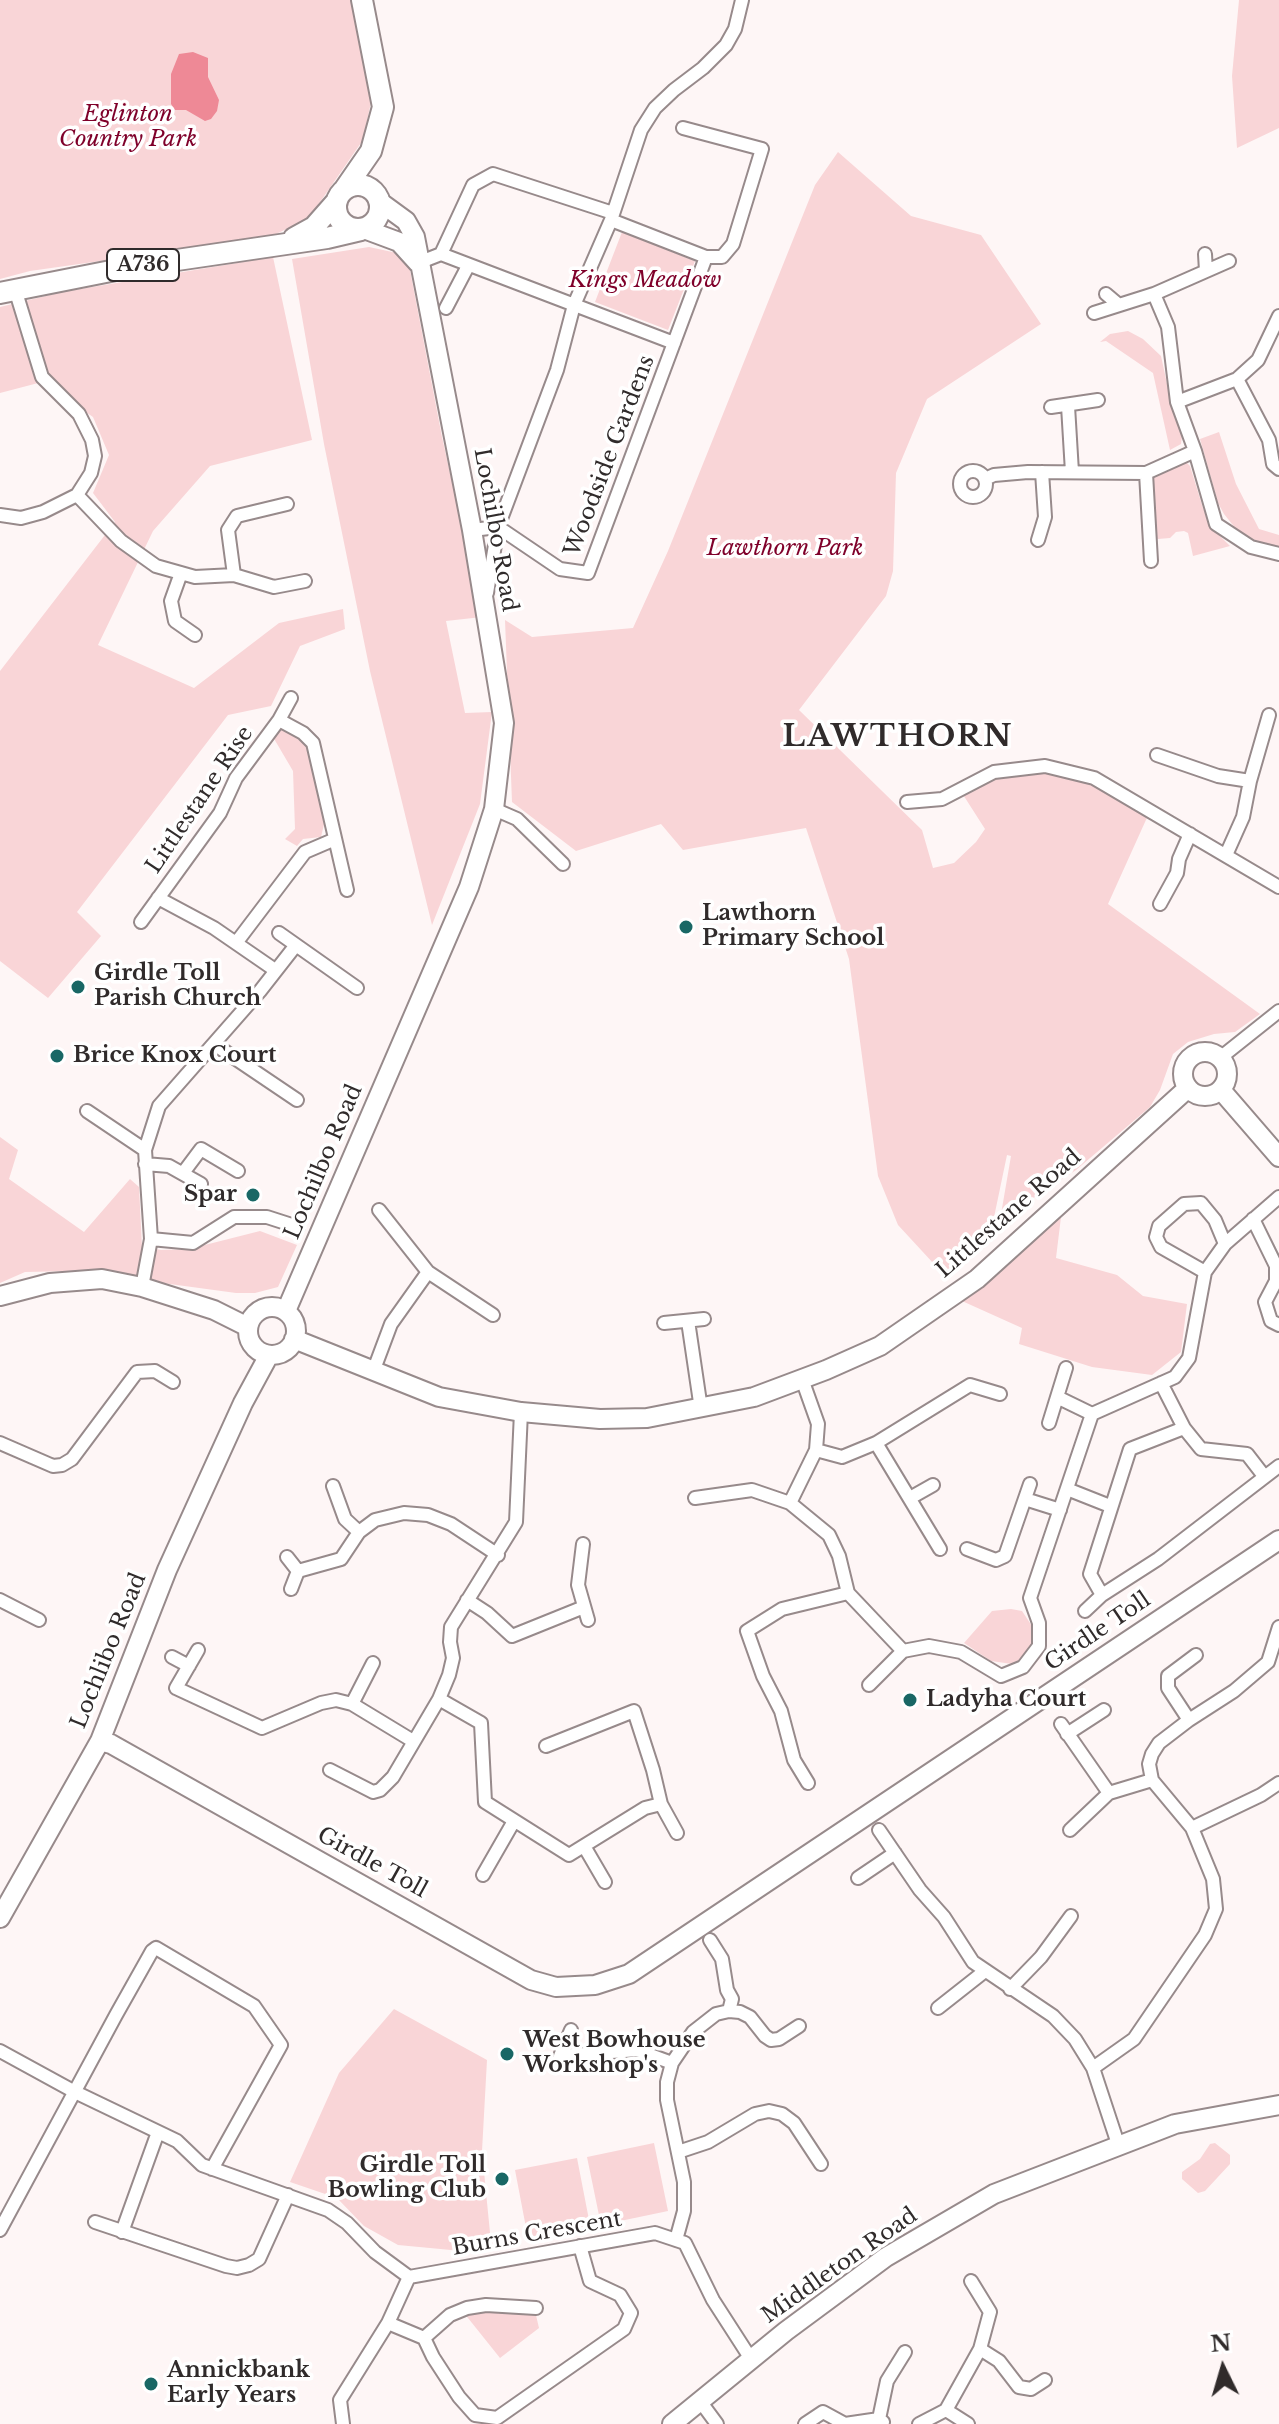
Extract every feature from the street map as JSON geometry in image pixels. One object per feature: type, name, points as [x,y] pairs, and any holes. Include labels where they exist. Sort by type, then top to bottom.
[{"type":"main road","name":"A736","points":[[287,242],[314,227],[371,151],[383,107],[362,0]]},
{"type":"main road","name":"A736","points":[[371,151],[378,199]]},
{"type":"main road","points":[[358,185],[365,186],[378,199],[378,217],[362,229],[347,227],[337,216],[340,196],[358,185]]},
{"type":"main road","name":"A736","points":[[8,291],[136,266],[327,238],[362,229]]},
{"type":"street","points":[[485,608],[498,527],[557,370],[574,305],[612,216],[641,130],[655,108],[726,45],[735,29],[742,0]]},
{"type":"street","points":[[362,229],[399,242],[418,263],[441,254],[473,185],[493,174],[612,216],[706,257],[722,257],[733,244],[762,149],[683,128]]},
{"type":"street","name":"Lochilbo Road","points":[[286,1311],[469,887],[494,809],[504,723],[472,530],[415,237],[406,221],[378,199]]},
{"type":"street","points":[[441,254],[674,343]]},
{"type":"street","points":[[1205,254],[1206,271]]},
{"type":"street","name":"Woodside Gardens","points":[[498,527],[560,569],[588,573],[706,257]]},
{"type":"street","points":[[1094,313],[1154,294],[1229,261]]},
{"type":"street","points":[[446,308],[468,266]]},
{"type":"street","points":[[0,515],[21,518],[43,512],[77,495],[91,473],[95,456],[92,440],[79,414],[42,377],[8,291]]},
{"type":"street","points":[[1106,294],[1119,305]]},
{"type":"street","points":[[1154,294],[1168,327],[1177,402],[1216,524],[1251,547],[1279,554]]},
{"type":"street","points":[[1177,402],[1237,379],[1258,360],[1279,316]]},
{"type":"street","points":[[1237,379],[1269,440],[1273,464],[1279,469]]},
{"type":"street","points":[[1051,407],[1098,400]]},
{"type":"street","points":[[1068,406],[1072,472]]},
{"type":"street","points":[[985,479],[994,475],[1042,472],[1146,473],[1195,451]]},
{"type":"street","points":[[1038,540],[1045,517],[1042,472]]},
{"type":"street","points":[[1146,473],[1151,561]]},
{"type":"street","points":[[77,495],[121,541],[156,566],[195,577],[234,575],[274,587],[305,581]]},
{"type":"street","points":[[234,575],[228,530],[237,516],[287,504]]},
{"type":"street","points":[[472,530],[498,527]]},
{"type":"street","points":[[181,573],[171,601],[175,621],[195,635]]},
{"type":"street","name":"Littlestane Rise","points":[[141,922],[220,813],[236,778],[279,720],[291,698]]},
{"type":"street","points":[[1226,855],[1243,817],[1269,715]]},
{"type":"street","points":[[279,720],[303,733],[313,743],[347,890]]},
{"type":"street","points":[[1157,755],[1218,776],[1250,781]]},
{"type":"street","points":[[907,802],[942,799],[994,772],[1045,766],[1094,778],[1279,887]]},
{"type":"street","points":[[494,809],[517,819],[563,864]]},
{"type":"street","points":[[1160,904],[1177,873],[1179,859],[1190,834]]},
{"type":"street","points":[[236,943],[305,852],[333,840]]},
{"type":"street","name":"Littlestane Rise","points":[[158,898],[214,928],[275,970]]},
{"type":"street","points":[[279,933],[357,988]]},
{"type":"street","points":[[142,1287],[151,1239],[145,1150],[159,1106],[296,945]]},
{"type":"street","points":[[1220,1058],[1279,1011]]},
{"type":"street","points":[[214,1044],[297,1100]]},
{"type":"street","points":[[1204,1052],[1220,1058],[1227,1071],[1221,1090],[1203,1096],[1188,1088],[1183,1074],[1192,1057],[1204,1052]]},
{"type":"street","name":"Littlestane Road","points":[[294,1339],[439,1397],[521,1412],[600,1419],[631,1418],[701,1409],[754,1397],[880,1346],[977,1279],[1188,1088]]},
{"type":"street","points":[[1221,1090],[1279,1157]]},
{"type":"street","points":[[87,1111],[145,1150]]},
{"type":"street","points":[[183,1173],[201,1149],[238,1171]]},
{"type":"street","points":[[145,1164],[169,1166],[201,1184]]},
{"type":"street","points":[[869,1685],[903,1651],[929,1646],[961,1652],[1001,1676],[1023,1667],[1039,1646],[1039,1623],[1030,1598],[1092,1414],[1175,1377],[1189,1358],[1205,1272],[1225,1244],[1279,1197]]},
{"type":"street","points":[[1205,1272],[1161,1247],[1156,1237],[1159,1226],[1184,1204],[1201,1203],[1215,1220],[1225,1244]]},
{"type":"street","points":[[379,1210],[428,1272],[493,1315]]},
{"type":"street","points":[[151,1239],[193,1243],[234,1217],[267,1217],[298,1227]]},
{"type":"street","points":[[1253,1219],[1278,1269],[1276,1281],[1265,1302],[1271,1321],[1279,1325]]},
{"type":"street","points":[[373,1372],[391,1324],[428,1272]]},
{"type":"street","points":[[0,1296],[50,1283],[102,1279],[142,1287],[251,1320]]},
{"type":"street","points":[[273,1307],[286,1311],[295,1325],[294,1339],[280,1354],[262,1352],[250,1343],[251,1320],[261,1309],[273,1307]]},
{"type":"street","points":[[664,1323],[704,1319]]},
{"type":"street","points":[[688,1321],[701,1409]]},
{"type":"street","name":"Lochlibo Road","points":[[0,1918],[100,1741],[167,1570],[247,1394],[262,1352]]},
{"type":"street","points":[[1049,1423],[1066,1368]]},
{"type":"street","points":[[0,1443],[53,1466],[62,1465],[72,1459],[137,1372],[155,1371],[173,1382]]},
{"type":"street","points":[[790,1503],[816,1450],[818,1424],[802,1379]]},
{"type":"street","points":[[1161,1383],[1184,1428],[1201,1449],[1247,1454],[1264,1476]]},
{"type":"street","points":[[816,1450],[842,1457],[876,1443],[970,1385],[1000,1394]]},
{"type":"street","points":[[1057,1397],[1092,1414]]},
{"type":"street","points":[[330,1770],[373,1792],[380,1790],[393,1777],[439,1699],[453,1658],[451,1627],[516,1522],[521,1412]]},
{"type":"street","points":[[1102,1595],[1090,1574],[1130,1449],[1184,1428]]},
{"type":"street","points":[[876,1443],[940,1549]]},
{"type":"street","points":[[1085,1611],[1102,1595],[1158,1559],[1279,1466]]},
{"type":"street","points":[[967,1549],[996,1560],[1005,1556],[1030,1484]]},
{"type":"street","points":[[910,1498],[933,1485]]},
{"type":"street","points":[[333,1486],[345,1519],[359,1532]]},
{"type":"street","points":[[1067,1489],[1110,1506]]},
{"type":"street","points":[[695,1498],[752,1490],[790,1503],[829,1535],[839,1556],[848,1593],[903,1651]]},
{"type":"street","points":[[1025,1499],[1060,1510]]},
{"type":"street","points":[[298,1571],[341,1559],[359,1532],[386,1515],[404,1513],[428,1515],[451,1524],[498,1555]]},
{"type":"street","name":"Girdle Toll","points":[[100,1741],[125,1751],[531,1980],[556,1987],[595,1985],[629,1974],[1279,1540]]},
{"type":"street","points":[[467,1600],[512,1636],[586,1614],[578,1585],[583,1544]]},
{"type":"street","points":[[287,1557],[298,1571]]},
{"type":"street","points":[[291,1589],[298,1571]]},
{"type":"street","points":[[808,1783],[794,1760],[781,1711],[763,1676],[747,1631],[782,1609],[848,1593]]},
{"type":"street","points":[[0,1600],[39,1620]]},
{"type":"street","points":[[1093,2068],[1134,2039],[1210,1924],[1216,1909],[1213,1879],[1192,1828],[1152,1780],[1149,1764],[1152,1754],[1159,1743],[1234,1691],[1268,1662],[1279,1627]]},
{"type":"street","points":[[169,1701],[198,1650]]},
{"type":"street","points":[[1189,1720],[1168,1688],[1168,1676],[1196,1655]]},
{"type":"street","points":[[172,1657],[189,1666]]},
{"type":"street","points":[[352,1704],[373,1663]]},
{"type":"street","points":[[176,1688],[262,1728],[321,1703],[336,1700],[352,1704],[413,1741]]},
{"type":"street","points":[[439,1699],[481,1723],[485,1802],[569,1855],[645,1808],[661,1804]]},
{"type":"street","points":[[1104,1710],[1064,1729],[1109,1793]]},
{"type":"street","points":[[546,1746],[634,1711],[661,1804],[677,1833]]},
{"type":"street","points":[[1070,1830],[1109,1793],[1152,1780]]},
{"type":"street","points":[[1192,1828],[1279,1783]]},
{"type":"street","points":[[483,1875],[514,1821]]},
{"type":"street","points":[[879,1830],[920,1890],[944,1917],[973,1962],[1064,2025],[1075,2039],[1093,2068],[1119,2147]]},
{"type":"street","points":[[584,1846],[605,1882]]},
{"type":"street","points":[[858,1878],[895,1853]]},
{"type":"street","points":[[1010,1989],[1048,1948],[1071,1916]]},
{"type":"street","points":[[710,1940],[722,1959],[727,1990],[732,1999],[729,2011]]},
{"type":"street","points":[[0,2230],[152,1951],[161,1949],[254,2006],[281,2045],[212,2169]]},
{"type":"street","points":[[938,2008],[985,1971]]},
{"type":"street","points":[[751,2359],[713,2300],[685,2243],[676,2240],[684,2211],[684,2182],[667,2100],[667,2082],[672,2063],[682,2046],[704,2021],[716,2014],[729,2011],[750,2017],[771,2040],[779,2039],[799,2026]]},
{"type":"street","points":[[571,2030],[560,2056],[637,2050],[672,2063]]},
{"type":"street","points":[[0,2051],[75,2092],[177,2141],[202,2165],[328,2210],[347,2223],[375,2252],[409,2277],[388,2323],[340,2400],[343,2424]]},
{"type":"street","name":"Middleton Road","points":[[672,2424],[751,2359],[886,2257],[994,2194],[1175,2124],[1279,2105]]},
{"type":"street","points":[[678,2152],[708,2142],[755,2114],[769,2111],[782,2114],[794,2123],[821,2164]]},
{"type":"street","points":[[122,2232],[158,2132]]},
{"type":"street","points":[[95,2222],[226,2266],[249,2265],[259,2259],[288,2195]]},
{"type":"street","name":"Burns Crescent","points":[[409,2277],[655,2233],[676,2240]]},
{"type":"street","points":[[388,2323],[424,2338],[433,2357],[477,2418],[497,2418],[624,2329],[631,2313],[620,2295],[590,2281],[580,2246]]},
{"type":"street","points":[[919,2424],[946,2410],[980,2349],[990,2312],[971,2281]]},
{"type":"street","points":[[424,2338],[450,2315],[467,2308],[486,2305],[536,2308]]},
{"type":"street","points":[[980,2349],[999,2361],[1019,2387],[1031,2389],[1045,2380]]},
{"type":"street","points":[[805,2424],[823,2412],[845,2424],[882,2421],[887,2381],[905,2352]]},
{"type":"street","points":[[700,2401],[717,2424]]},
{"type":"street","points":[[946,2410],[968,2424]]},
{"type":"green space","name":"Eglinton Country Park","points":[[0,0],[356,0],[374,88],[363,140],[309,218],[270,237],[30,271],[0,279]]},
{"type":"green space","points":[[1239,0],[1279,0],[1279,128],[1237,148],[1232,76]]},
{"type":"green space","name":"Lawthorn Park","points":[[838,152],[911,216],[981,235],[1041,324],[927,399],[896,473],[893,571],[886,596],[799,710],[922,830],[933,868],[954,863],[985,829],[960,790],[994,772],[1045,766],[1094,778],[1150,811],[1108,904],[1260,1014],[1235,1032],[1214,1034],[1188,1042],[1173,1054],[1160,1090],[1150,1107],[1076,1170],[1000,1220],[1011,1156],[1007,1155],[993,1222],[961,1249],[959,1263],[946,1277],[898,1225],[878,1176],[849,959],[806,828],[683,850],[661,824],[576,851],[512,802],[505,620],[532,637],[633,628],[668,551],[815,185]]},
{"type":"green space","name":"Kings Meadow","points":[[622,232],[695,261],[668,330],[595,302]]},
{"type":"green space","points":[[369,247],[397,253],[410,270],[442,437],[482,617],[446,621],[465,713],[492,712],[480,804],[432,925],[370,671],[324,444],[292,259]]},
{"type":"green space","points":[[273,257],[312,440],[210,466],[153,531],[98,645],[194,688],[279,623],[343,609],[345,629],[300,646],[271,706],[228,715],[77,912],[101,936],[48,998],[0,961],[0,671],[115,522],[93,493],[109,455],[93,417],[42,382],[0,393],[0,307],[62,292]]},
{"type":"green space","points":[[1128,331],[1143,339],[1161,356],[1174,416],[1182,436],[1181,444],[1170,450],[1153,373],[1106,341],[1100,342],[1110,334]]},
{"type":"green space","points":[[1219,432],[1236,484],[1259,529],[1279,535],[1279,548],[1256,544],[1240,534],[1218,503],[1200,439]]},
{"type":"green space","points":[[1186,462],[1213,529],[1230,546],[1193,556],[1188,533],[1176,532],[1170,538],[1158,539],[1152,535],[1153,477]]},
{"type":"green space","points":[[287,728],[308,742],[326,816],[321,837],[303,839],[297,846],[285,839],[295,829],[293,771],[273,737],[279,729]]},
{"type":"green space","points":[[0,1137],[18,1150],[9,1179],[84,1232],[130,1179],[139,1187],[142,1247],[189,1249],[260,1231],[297,1245],[278,1287],[255,1293],[74,1271],[25,1272],[0,1283]]},
{"type":"green space","points":[[1061,1217],[1056,1258],[1117,1275],[1143,1296],[1187,1304],[1181,1352],[1152,1375],[1092,1367],[1019,1344],[1022,1328],[962,1301]]},
{"type":"green space","points":[[992,1611],[1022,1611],[1032,1626],[1032,1649],[1024,1658],[1012,1664],[991,1661],[964,1643]]},
{"type":"green space","points":[[394,2009],[487,2060],[482,2151],[491,2243],[451,2250],[398,2245],[364,2226],[337,2198],[290,2182],[339,2073]]},
{"type":"green space","points":[[654,2143],[668,2211],[601,2225],[587,2157]]},
{"type":"green space","points":[[1215,2143],[1230,2155],[1230,2164],[1205,2191],[1198,2193],[1182,2179],[1182,2172],[1200,2159],[1210,2144]]},
{"type":"green space","points":[[577,2158],[590,2225],[528,2238],[515,2170]]},
{"type":"green space","points":[[486,2308],[535,2311],[539,2328],[500,2358],[464,2313]]},
{"type":"shaded area","points":[[193,52],[208,58],[208,77],[219,100],[217,111],[205,121],[186,110],[175,110],[171,104],[171,74],[179,54]]},
{"type":"place","name":"Lawthorn Primary School","points":[[686,927]]},
{"type":"place","name":"Girdle Toll Parish Church","points":[[78,987]]},
{"type":"place","name":"Brice Knox Court","points":[[57,1056]]},
{"type":"place","name":"Spar","points":[[253,1195]]},
{"type":"place","name":"Ladyha Court","points":[[910,1700]]},
{"type":"place","name":"West Bowhouse Workshop's","points":[[507,2054]]},
{"type":"place","name":"Girdle Toll Bowling Club","points":[[502,2179]]},
{"type":"place","name":"Annickbank Early Years","points":[[151,2384]]},
{"type":"district","name":"LAWTHORN","points":[[898,738]]}]
